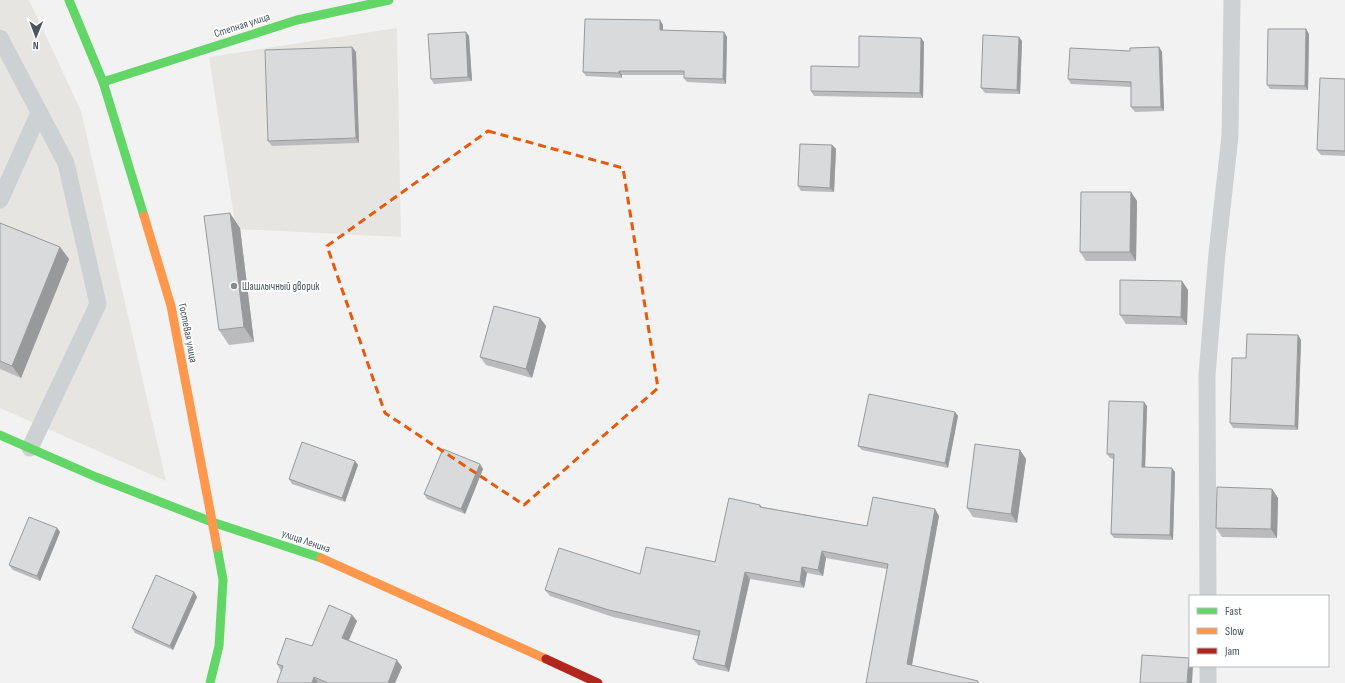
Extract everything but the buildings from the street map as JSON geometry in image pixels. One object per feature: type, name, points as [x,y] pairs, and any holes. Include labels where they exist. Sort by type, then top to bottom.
[{"type":"street","name":"Гостевая улица","points":[[69,0],[104,82],[172,306],[223,580],[219,646],[210,683]]},
{"type":"street","name":"Степная улица","points":[[104,82],[297,20],[389,0]]},
{"type":"street","name":"улица Ленина","points":[[0,435],[96,477],[212,522],[322,558],[598,683]]},
{"type":"lane","points":[[1208,595],[1207,375],[1217,253],[1230,136],[1232,0]]},
{"type":"lane","points":[[0,38],[66,163],[98,304],[30,448]]},
{"type":"lane","points":[[1,196],[39,113]]},
{"type":"lane","points":[[1208,667],[1208,683]]},
{"type":"highlighted area","points":[[488,131],[623,168],[658,388],[524,505],[385,413],[327,246]]},
{"type":"shaded area","points":[[0,0],[29,0],[81,111],[166,481],[0,408]]},
{"type":"shaded area","points":[[397,28],[401,237],[236,229],[209,57]]},
{"type":"traffic: fast","points":[[69,0],[103,82],[144,216]]},
{"type":"traffic: fast","points":[[103,82],[297,20],[389,0]]},
{"type":"traffic: fast","points":[[0,435],[96,477],[212,522],[321,558]]},
{"type":"traffic: fast","points":[[210,683],[219,646],[223,580],[217,547]]},
{"type":"traffic: slow","points":[[144,216],[171,306],[217,547]]},
{"type":"traffic: slow","points":[[321,558],[546,659]]},
{"type":"traffic: jam","points":[[546,659],[598,683]]},
{"type":"place","name":"Шашлычный дворик","points":[[234,286]]}]
